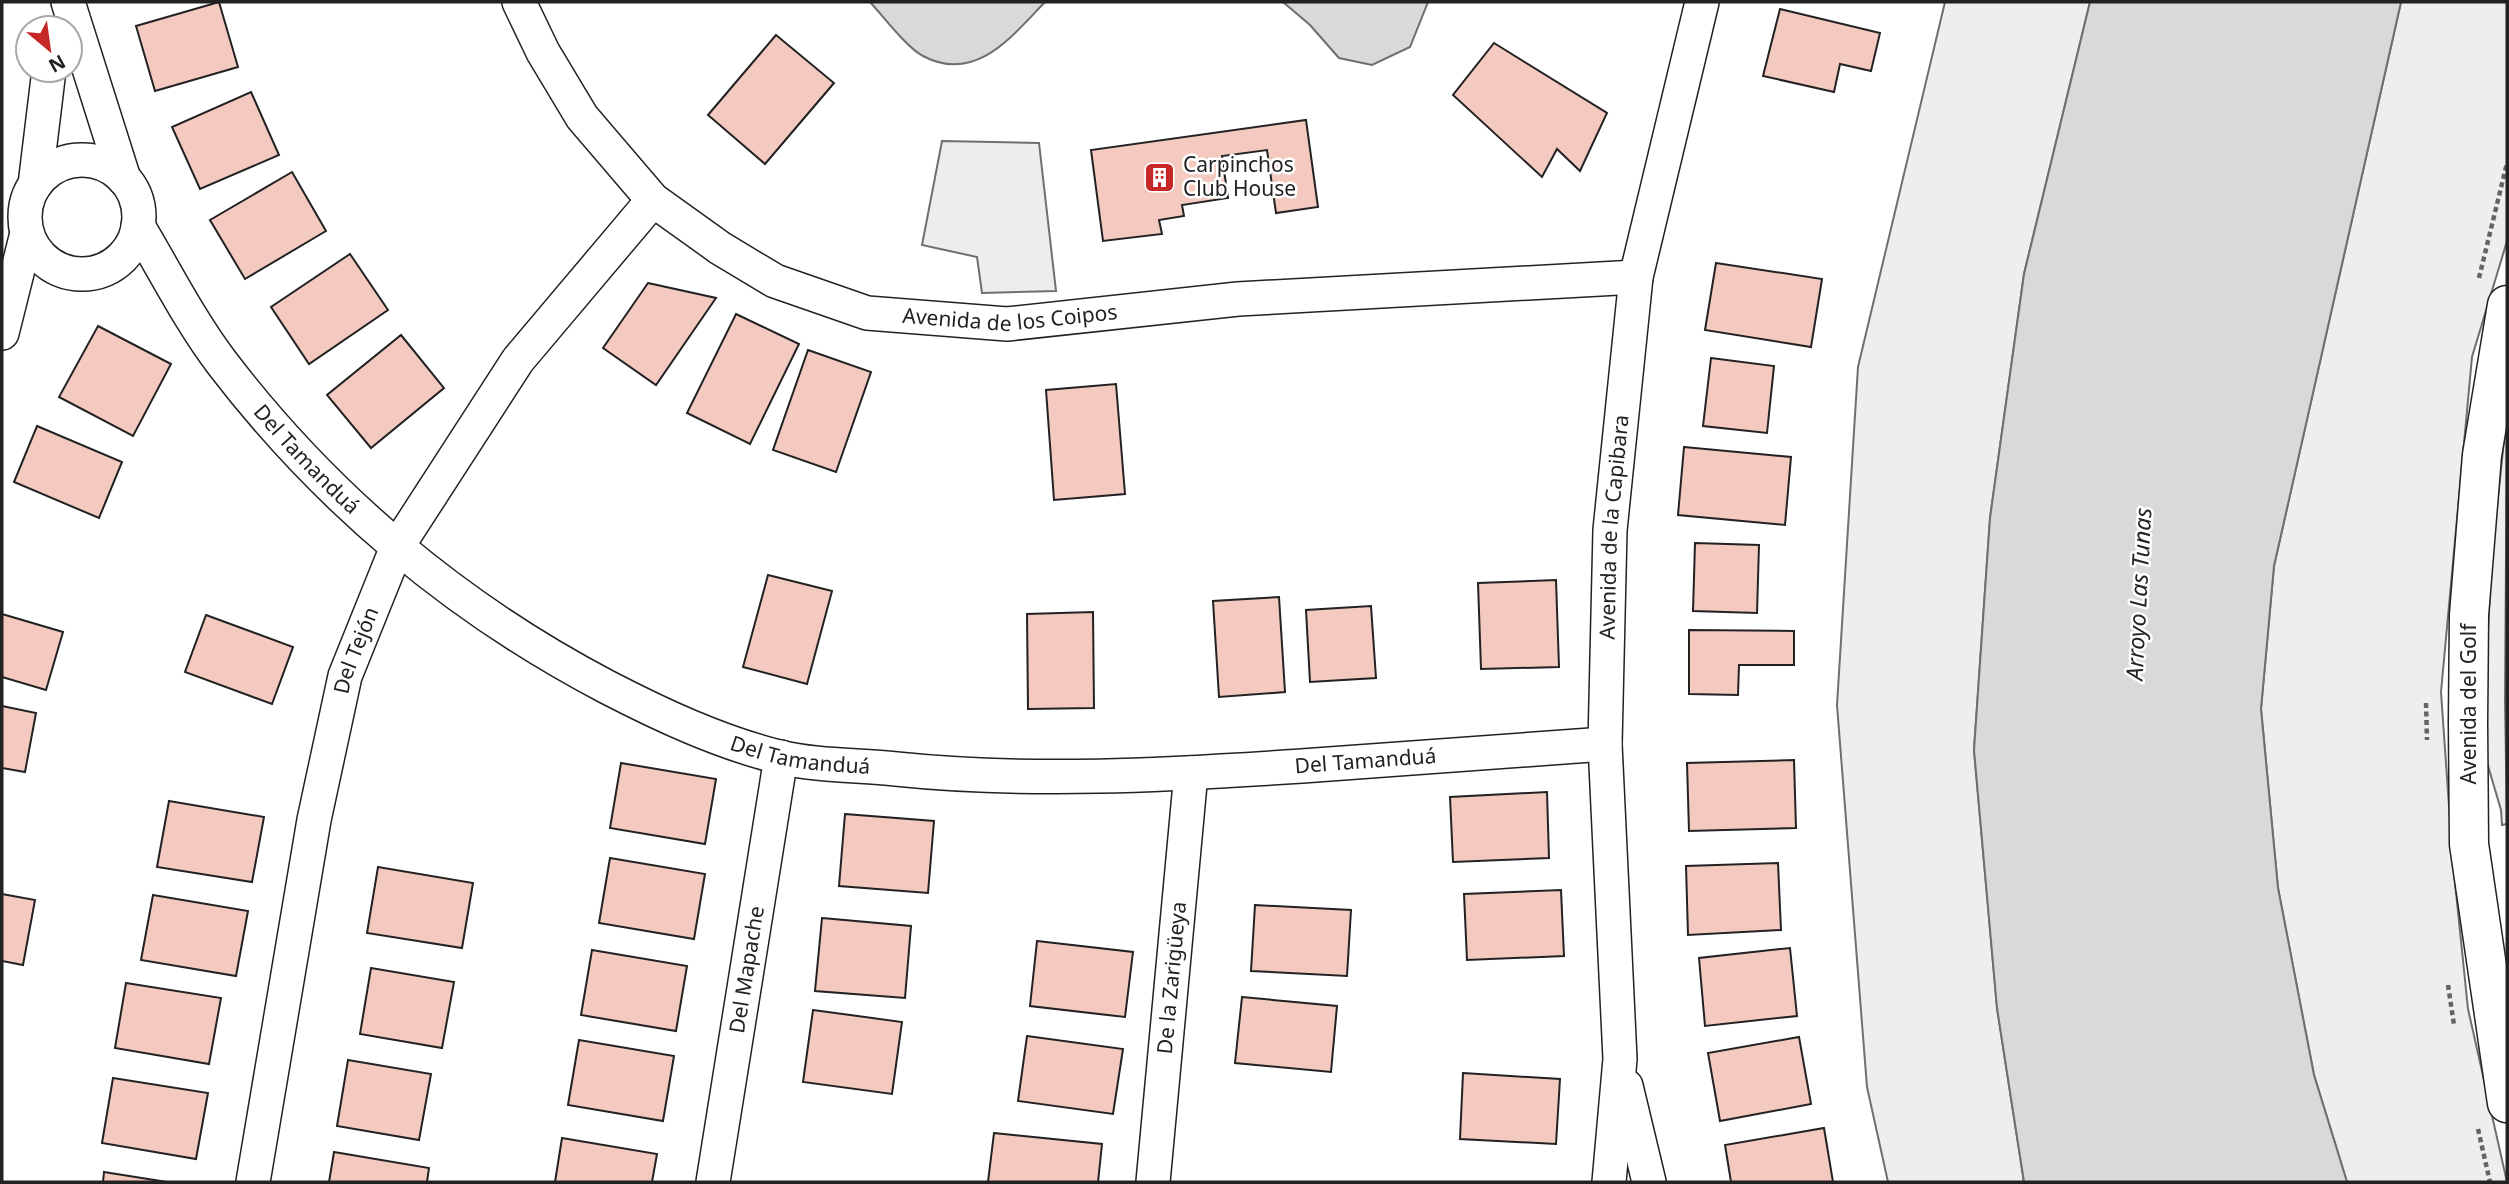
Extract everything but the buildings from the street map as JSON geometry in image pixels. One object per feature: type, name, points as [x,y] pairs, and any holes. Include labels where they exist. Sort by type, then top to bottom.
[{"type":"street","points":[[27,233],[46,261],[60,269],[94,272],[110,266],[123,256],[138,226],[136,201],[124,179],[68,2]]},
{"type":"street","name":"Avenida de los Coipos","points":[[519,2],[543,52],[582,117],[653,200],[720,248],[775,281],[867,313],[946,322],[1007,324],[1238,299],[1636,277]]},
{"type":"street","name":"Avenida de la Capibara","points":[[1609,1182],[1620,1059],[1605,744],[1610,530],[1636,277],[1702,2]]},
{"type":"street","points":[[5,325],[27,233],[27,200],[35,184],[47,84]]},
{"type":"street","points":[[35,184],[62,163],[78,160],[95,161],[111,168],[124,179]]},
{"type":"street","name":"Del Tejón","points":[[253,1182],[314,820],[345,676],[397,547],[518,360],[653,200]]},
{"type":"street","name":"Del Tamanduá","points":[[138,226],[218,359],[265,418],[326,482],[397,547],[481,612],[565,665],[699,730],[781,757],[972,777],[1191,774],[1605,744]]},
{"type":"street","points":[[110,266],[146,274],[174,286]]},
{"type":"street","points":[[5,325],[32,288],[60,269]]},
{"type":"street","name":"Avenida del Golf","points":[[2507,305],[2482,455],[2469,615],[2469,844],[2497,967],[2507,1103]]},
{"type":"street","name":"Del Mapache","points":[[713,1182],[781,757]]},
{"type":"street","name":"De la Zarigüeya","points":[[1153,1182],[1191,774]]},
{"type":"street","name":"Avenida de la Capibara","points":[[1620,1059],[1649,1182]]},
{"type":"shaded area","points":[[1945,2],[2090,2],[2024,274],[1990,518],[1974,750],[1997,1008],[2024,1182],[1888,1182],[1867,1087],[1837,705],[1858,367]]},
{"type":"shaded area","points":[[2401,2],[2507,2],[2507,241],[2472,357],[2441,692],[2453,863],[2468,1009],[2507,1182],[2347,1182],[2314,1075],[2278,888],[2261,709],[2274,566]]},
{"type":"shaded area","points":[[942,141],[1039,143],[1056,291],[982,293],[977,257],[922,245]]},
{"type":"shaded area","points":[[2507,412],[2507,824],[2502,825],[2501,810],[2486,759],[2484,702],[2492,555]]},
{"type":"water","points":[[870,2],[1045,2],[992,52],[960,64],[942,63],[917,52]]},
{"type":"water","points":[[1283,2],[1428,2],[1410,47],[1372,65],[1339,58],[1310,25]]},
{"type":"water","name":"Arroyo Las Tunas","points":[[2090,2],[2401,2],[2274,566],[2261,709],[2278,888],[2314,1075],[2347,1182],[2024,1182],[1997,1008],[1974,750],[1990,518],[2024,274]]},
{"type":"place","name":"Carpinchos Club House","points":[[1160,177]]}]
